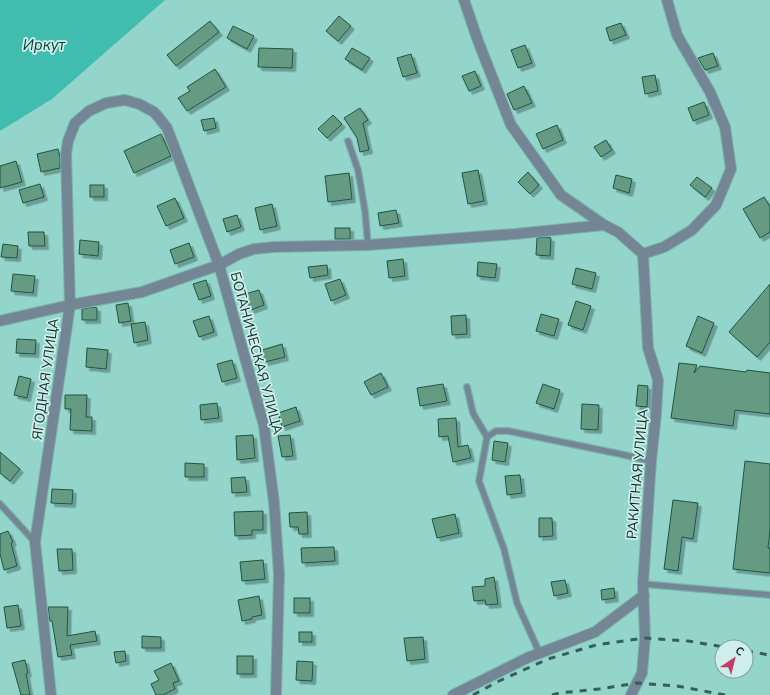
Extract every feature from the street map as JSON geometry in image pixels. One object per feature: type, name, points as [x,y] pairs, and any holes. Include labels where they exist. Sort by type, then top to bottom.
[{"type":"street","points":[[464,0],[478,41],[511,125],[561,195],[604,225],[618,232],[643,254],[664,248],[692,230],[716,205],[731,169],[725,127],[710,92],[678,35],[667,0]]},
{"type":"street","name":"БОТАНИЧЕСКАЯ УЛИЦА","points":[[125,100],[139,104],[154,112],[167,128],[219,265],[264,426],[274,502],[279,574],[276,695]]},
{"type":"street","name":"ЯГОДНАЯ УЛИЦА","points":[[51,695],[35,542],[70,305],[66,154],[68,141],[75,123],[89,111],[106,103],[125,100]]},
{"type":"street","points":[[0,321],[70,305],[142,292],[219,265],[239,254],[254,249],[274,247],[368,245],[515,234],[604,225]]},
{"type":"street","name":"РАКИТНАЯ УЛИЦА","points":[[631,695],[642,673],[645,638],[643,584],[658,380],[648,348],[643,254]]},
{"type":"street","points":[[453,695],[527,658],[596,632],[644,595]]},
{"type":"lane","points":[[348,141],[358,170],[365,211],[368,245]]},
{"type":"lane","points":[[467,387],[473,413],[487,437],[479,481],[504,549],[517,603],[540,654]]},
{"type":"lane","points":[[487,437],[496,430],[508,431],[651,461]]},
{"type":"lane","points":[[0,504],[35,542]]},
{"type":"lane","points":[[643,584],[770,595]]},
{"type":"water","name":"Иркут","points":[[0,0],[165,0],[52,99],[0,131]]},
{"type":"building","points":[[339,16],[351,26],[338,41],[326,31]]},
{"type":"building","points":[[210,21],[219,32],[176,66],[167,55]]},
{"type":"building","points":[[621,23],[626,35],[610,41],[606,28]]},
{"type":"building","points":[[233,26],[254,36],[247,49],[227,38]]},
{"type":"building","points":[[525,45],[532,63],[518,68],[511,50]]},
{"type":"building","points":[[259,48],[293,49],[292,68],[258,67]]},
{"type":"building","points":[[352,48],[370,58],[362,70],[345,59]]},
{"type":"building","points":[[713,53],[718,66],[705,70],[698,58]]},
{"type":"building","points":[[411,54],[417,73],[403,77],[397,58]]},
{"type":"building","points":[[215,69],[226,87],[187,111],[178,98],[190,91],[187,87]]},
{"type":"building","points":[[475,71],[481,86],[469,91],[462,76]]},
{"type":"building","points":[[655,75],[658,91],[645,94],[642,77]]},
{"type":"building","points":[[524,86],[532,103],[514,110],[507,94]]},
{"type":"building","points":[[704,102],[709,115],[693,121],[688,108]]},
{"type":"building","points":[[360,108],[368,120],[363,123],[369,150],[360,152],[357,138],[344,118]]},
{"type":"building","points":[[333,115],[342,124],[327,138],[318,129]]},
{"type":"building","points":[[214,118],[216,128],[204,131],[201,120]]},
{"type":"building","points":[[557,125],[563,140],[543,149],[536,134]]},
{"type":"building","points":[[161,134],[171,156],[134,173],[124,151]]},
{"type":"building","points":[[606,140],[612,150],[601,157],[594,147]]},
{"type":"building","points":[[58,149],[60,168],[41,172],[37,154]]},
{"type":"building","points":[[16,161],[22,182],[0,188],[0,166]]},
{"type":"building","points":[[478,170],[484,201],[468,204],[462,173]]},
{"type":"building","points":[[528,172],[539,185],[530,194],[518,182]]},
{"type":"building","points":[[349,173],[352,199],[328,202],[325,176]]},
{"type":"building","points":[[616,175],[632,179],[629,193],[613,188]]},
{"type":"building","points":[[697,177],[712,188],[705,197],[690,185]]},
{"type":"building","points":[[40,184],[44,197],[23,203],[19,190]]},
{"type":"building","points":[[90,185],[104,185],[104,197],[90,197]]},
{"type":"building","points":[[764,197],[770,207],[770,232],[760,238],[743,209]]},
{"type":"building","points":[[175,198],[184,218],[166,226],[157,206]]},
{"type":"building","points":[[272,204],[277,226],[260,230],[255,208]]},
{"type":"building","points":[[396,210],[399,223],[380,226],[378,213]]},
{"type":"building","points":[[237,215],[241,227],[227,232],[223,219]]},
{"type":"building","points":[[335,228],[350,228],[350,239],[335,239]]},
{"type":"building","points":[[28,232],[44,232],[45,246],[29,246]]},
{"type":"building","points":[[537,238],[551,238],[550,256],[536,255]]},
{"type":"building","points":[[80,240],[99,242],[98,256],[79,254]]},
{"type":"building","points":[[189,243],[194,257],[175,264],[170,250]]},
{"type":"building","points":[[3,244],[18,246],[17,258],[1,257]]},
{"type":"building","points":[[403,259],[405,276],[389,278],[387,261]]},
{"type":"building","points":[[478,262],[497,264],[495,278],[477,276]]},
{"type":"building","points":[[327,265],[328,275],[310,278],[308,267]]},
{"type":"building","points":[[576,268],[596,273],[592,289],[572,284]]},
{"type":"building","points":[[13,274],[35,276],[33,293],[11,291]]},
{"type":"building","points":[[340,279],[346,295],[331,301],[325,284]]},
{"type":"building","points":[[206,280],[211,296],[199,300],[193,284]]},
{"type":"building","points":[[770,284],[770,342],[757,357],[729,332]]},
{"type":"building","points":[[259,290],[264,305],[251,310],[245,294]]},
{"type":"building","points":[[576,301],[591,306],[583,330],[568,325]]},
{"type":"building","points":[[128,303],[131,321],[119,323],[116,305]]},
{"type":"building","points":[[93,307],[97,308],[97,320],[82,320],[82,309]]},
{"type":"building","points":[[541,314],[559,319],[554,336],[536,331]]},
{"type":"building","points":[[466,315],[467,334],[452,335],[451,316]]},
{"type":"building","points":[[209,316],[214,332],[199,337],[193,321]]},
{"type":"building","points":[[698,316],[714,323],[702,353],[686,346]]},
{"type":"building","points":[[145,322],[148,340],[134,343],[131,324]]},
{"type":"building","points":[[17,339],[36,340],[35,354],[16,353]]},
{"type":"building","points":[[282,344],[285,357],[265,362],[262,350]]},
{"type":"building","points":[[87,348],[108,350],[106,369],[86,367]]},
{"type":"building","points":[[232,360],[237,378],[222,382],[217,364]]},
{"type":"building","points":[[679,363],[697,365],[694,373],[700,366],[746,372],[747,370],[770,373],[770,414],[735,410],[733,426],[671,418]]},
{"type":"building","points":[[381,373],[388,387],[371,395],[364,382]]},
{"type":"building","points":[[19,376],[31,379],[27,398],[14,395]]},
{"type":"building","points":[[443,384],[447,401],[420,406],[417,388]]},
{"type":"building","points":[[543,384],[560,390],[554,409],[536,403]]},
{"type":"building","points":[[638,385],[648,386],[647,407],[636,406]]},
{"type":"building","points":[[65,395],[87,395],[86,417],[92,417],[92,431],[70,430],[71,409],[65,409]]},
{"type":"building","points":[[217,403],[219,418],[201,420],[200,405]]},
{"type":"building","points":[[582,404],[599,405],[598,430],[581,429]]},
{"type":"building","points":[[296,407],[300,421],[282,427],[278,413]]},
{"type":"building","points":[[456,418],[458,447],[468,445],[471,458],[453,462],[448,436],[439,437],[438,419]]},
{"type":"building","points":[[253,435],[255,458],[237,460],[236,436]]},
{"type":"building","points":[[290,435],[293,456],[282,457],[278,436]]},
{"type":"building","points":[[494,441],[508,443],[505,462],[492,460]]},
{"type":"building","points":[[0,452],[20,469],[10,481],[0,473]]},
{"type":"building","points":[[745,461],[770,464],[770,530],[768,548],[770,548],[770,573],[733,569]]},
{"type":"building","points":[[185,463],[204,464],[204,477],[185,477]]},
{"type":"building","points":[[520,475],[522,493],[507,495],[505,476]]},
{"type":"building","points":[[245,477],[247,492],[232,493],[231,478]]},
{"type":"building","points":[[52,489],[73,490],[72,504],[51,503]]},
{"type":"building","points":[[673,500],[698,503],[693,539],[682,537],[678,571],[664,569]]},
{"type":"building","points":[[263,511],[263,530],[252,530],[252,535],[235,536],[234,512]]},
{"type":"building","points":[[307,512],[308,534],[299,534],[298,527],[290,527],[289,513]]},
{"type":"building","points":[[455,514],[459,533],[437,538],[432,519]]},
{"type":"building","points":[[539,518],[552,518],[553,536],[539,537]]},
{"type":"building","points":[[8,531],[13,542],[11,543],[17,566],[4,570],[0,554],[0,534]]},
{"type":"building","points":[[334,547],[335,561],[302,563],[301,548]]},
{"type":"building","points":[[57,549],[72,549],[73,570],[59,571]]},
{"type":"building","points":[[263,560],[265,579],[242,581],[240,562]]},
{"type":"building","points":[[494,577],[498,604],[486,605],[485,600],[474,601],[472,587],[485,586],[485,579]]},
{"type":"building","points":[[565,580],[568,593],[554,596],[551,582]]},
{"type":"building","points":[[614,588],[615,598],[602,600],[601,590]]},
{"type":"building","points":[[259,596],[262,615],[242,621],[238,600]]},
{"type":"building","points":[[294,598],[310,598],[310,613],[294,613]]},
{"type":"building","points":[[18,605],[21,626],[7,628],[4,607]]},
{"type":"building","points":[[48,607],[68,607],[67,636],[95,631],[97,641],[70,645],[72,655],[58,657]]},
{"type":"building","points":[[299,632],[312,632],[312,642],[299,642]]},
{"type":"building","points":[[142,636],[161,637],[161,648],[142,648]]},
{"type":"building","points":[[423,637],[425,659],[407,661],[404,638]]},
{"type":"building","points":[[125,651],[126,661],[116,663],[114,652]]},
{"type":"building","points":[[237,656],[253,656],[253,674],[237,674]]},
{"type":"building","points":[[25,660],[30,695],[21,695],[12,663]]},
{"type":"building","points":[[297,661],[313,662],[312,681],[296,680]]},
{"type":"building","points":[[171,663],[179,681],[173,683],[175,689],[163,695],[156,695],[151,684],[159,680],[154,671]]},
{"type":"railway","points":[[473,695],[499,681],[548,659],[596,645],[645,638],[688,641],[714,645]]},
{"type":"railway","points":[[754,652],[770,655]]},
{"type":"railway","points":[[552,695],[637,683],[677,686],[725,695]]}]
